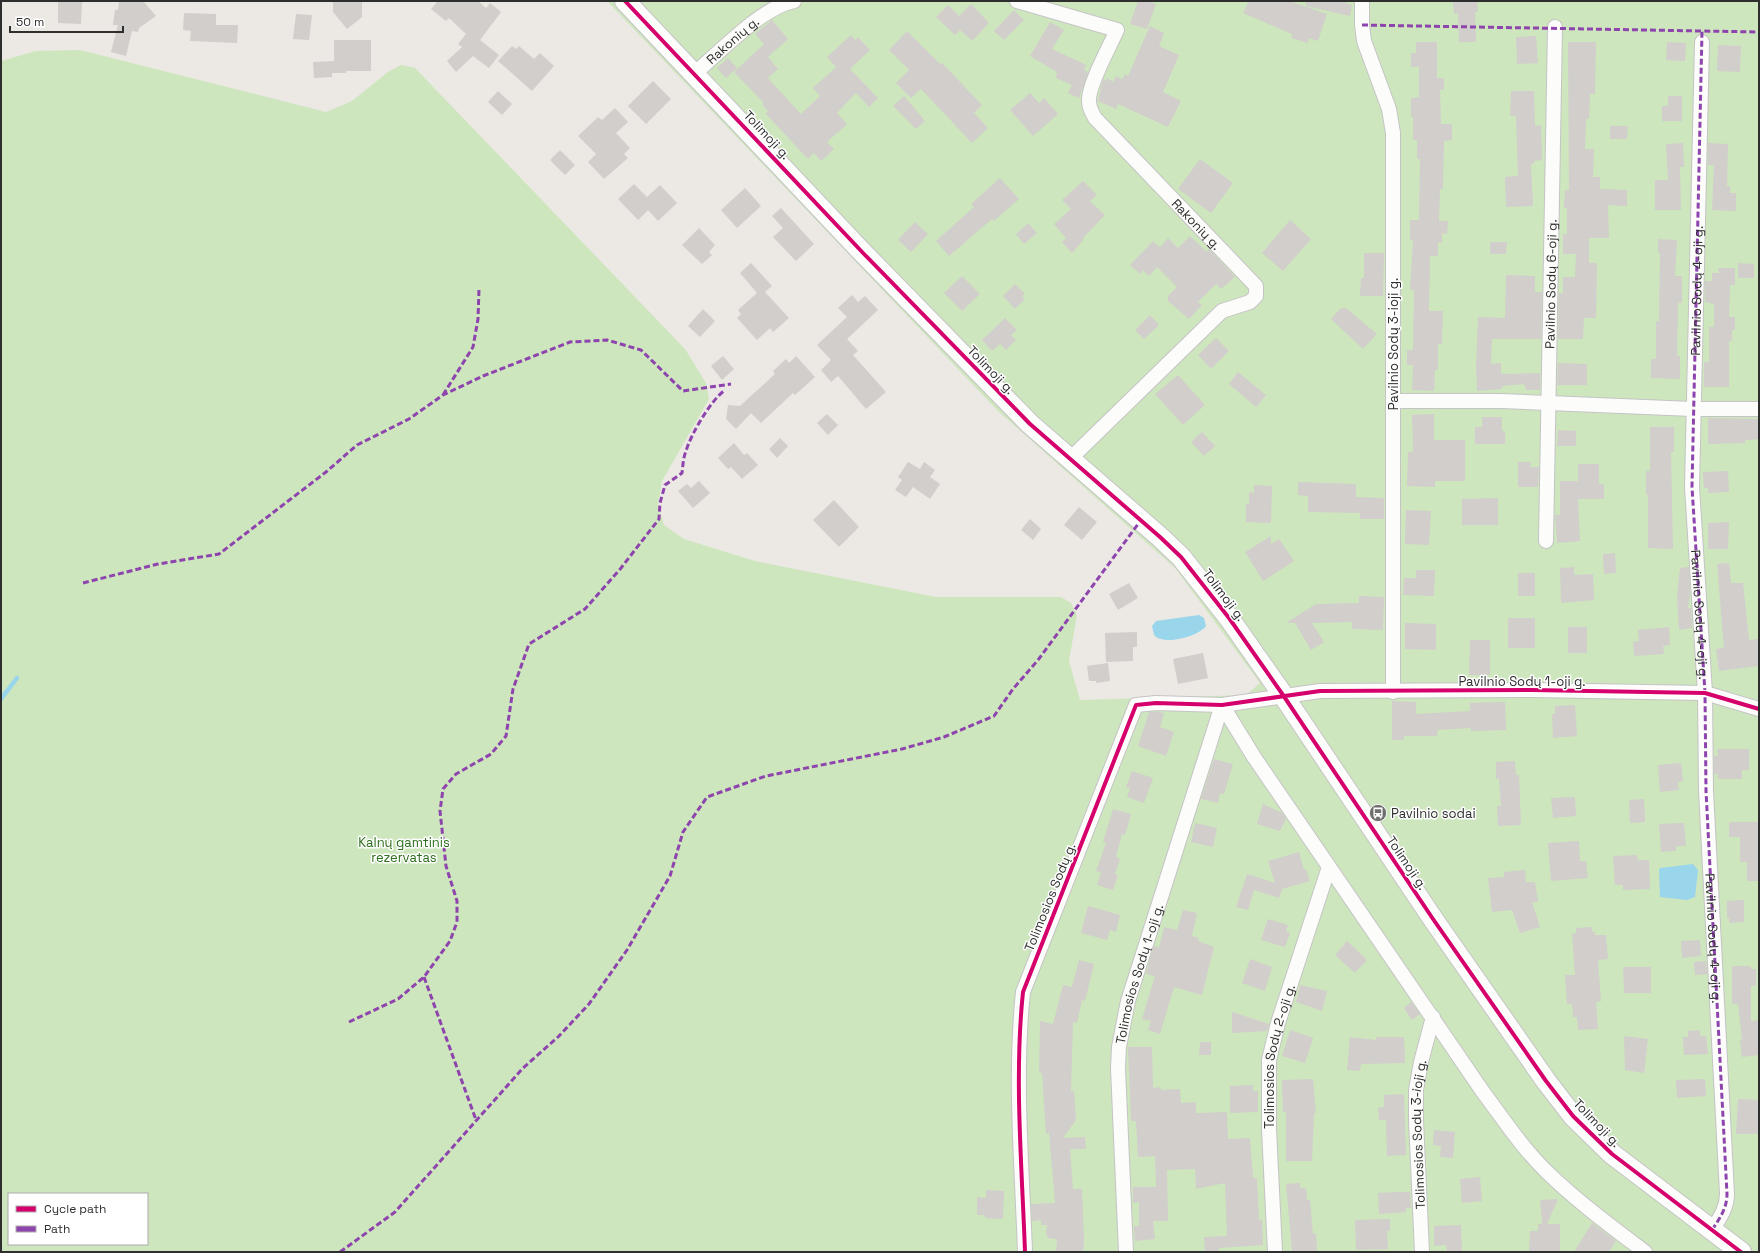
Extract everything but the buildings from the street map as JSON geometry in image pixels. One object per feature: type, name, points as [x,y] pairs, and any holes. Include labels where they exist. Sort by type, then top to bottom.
[{"type":"street","name":"Tolimoji g.","points":[[625,1],[864,254],[1030,424],[1181,557],[1225,612],[1283,695],[1437,925],[1546,1081],[1573,1116],[1612,1154],[1741,1252]]},
{"type":"street","name":"Rakonių g.","points":[[695,74],[754,23],[782,3],[794,1]]},
{"type":"street","name":"Rakonių g.","points":[[1017,1],[1117,30],[1091,88],[1089,100],[1091,110],[1096,118],[1256,286],[1256,296],[1250,302],[1222,311],[1070,459]]},
{"type":"street","name":"Pavilnio Sodų 3-ioji g.","points":[[1362,1],[1362,26],[1364,41],[1389,109],[1393,133],[1393,692]]},
{"type":"street","name":"Pavilnio Sodų 6-oji g.","points":[[1546,541],[1555,28]]},
{"type":"street","name":"Pavilnio Sodų 4-oji g.","points":[[1702,42],[1692,487],[1705,693],[1706,799],[1727,1194],[1727,1203],[1712,1230]]},
{"type":"street","points":[[1394,401],[1549,403],[1693,409],[1759,409]]},
{"type":"street","name":"Pavilnio Sodų 1-oji g.","points":[[1283,695],[1320,691],[1393,692],[1531,690],[1705,693],[1759,708]]},
{"type":"street","name":"Tolimosios Sodų g.","points":[[1025,1252],[1019,1073],[1019,1031],[1023,992],[1136,706],[1156,703],[1222,705],[1283,695]]},
{"type":"street","points":[[1222,705],[1254,757],[1516,1138],[1548,1172],[1583,1205],[1645,1252]]},
{"type":"street","name":"Tolimosios Sodų 1-oji g.","points":[[1126,1252],[1118,1068],[1119,1047],[1128,1001],[1222,705]]},
{"type":"street","name":"Tolimosios Sodų 2-oji g.","points":[[1275,1252],[1269,1129],[1268,1060],[1278,1023],[1329,867]]},
{"type":"street","name":"Tolimosios Sodų 3-ioji g.","points":[[1422,1252],[1416,1090],[1421,1062],[1433,1017]]},
{"type":"green space","name":"Kalnų gamtinis rezervatas","points":[[607,1],[1759,1],[1759,1252],[1,1252],[1,61],[36,51],[80,50],[326,112],[352,101],[388,72],[401,65],[415,68],[685,349],[706,383],[709,399],[662,481],[658,505],[664,525],[684,539],[755,561],[936,597],[1061,597],[1071,603],[1077,615],[1069,661],[1080,700],[1246,695],[1260,683],[1175,568],[998,411]]},
{"type":"water","points":[[1199,615],[1204,618],[1206,626],[1196,634],[1172,640],[1165,640],[1154,635],[1152,626],[1156,621]]},
{"type":"water","points":[[1693,864],[1698,870],[1695,897],[1687,900],[1660,897],[1660,868]]},
{"type":"waterway","points":[[1,699],[17,678]]},
{"type":"marked path","points":[[1362,25],[1702,31]]},
{"type":"marked path","points":[[1712,1230],[1724,1208],[1727,1194],[1706,791],[1705,693],[1692,487],[1702,31],[1759,32]]},
{"type":"marked path","points":[[443,395],[473,347],[478,319],[479,289]]},
{"type":"marked path","points":[[83,583],[158,564],[219,554],[326,472],[357,445],[409,419],[443,395],[483,376],[570,342],[607,340],[641,350],[683,391],[731,384]]},
{"type":"marked path","points":[[349,1022],[398,999],[424,977],[450,941],[457,922],[457,901],[446,866],[440,811],[443,789],[456,774],[491,754],[506,736],[513,689],[529,644],[585,609],[621,568],[659,519],[660,503],[665,485],[682,473],[684,456],[692,436],[708,409],[725,390]]},
{"type":"marked path","points":[[340,1252],[395,1212],[523,1068],[558,1037],[589,1004],[627,950],[670,876],[683,832],[707,797],[766,776],[902,749],[944,737],[994,716],[1013,689],[1038,660],[1141,520]]},
{"type":"marked path","points":[[424,977],[476,1120]]},
{"type":"cycle path","points":[[625,1],[864,254],[1030,424],[1181,557],[1229,618],[1283,695],[1433,919],[1546,1081],[1573,1116],[1612,1154],[1741,1252]]},
{"type":"cycle path","points":[[1025,1252],[1019,1089],[1020,1024],[1023,992],[1136,705],[1156,703],[1222,705],[1320,691],[1531,690],[1705,693],[1759,709]]},
{"type":"place","name":"Pavilnio sodai","points":[[1378,813]]}]
